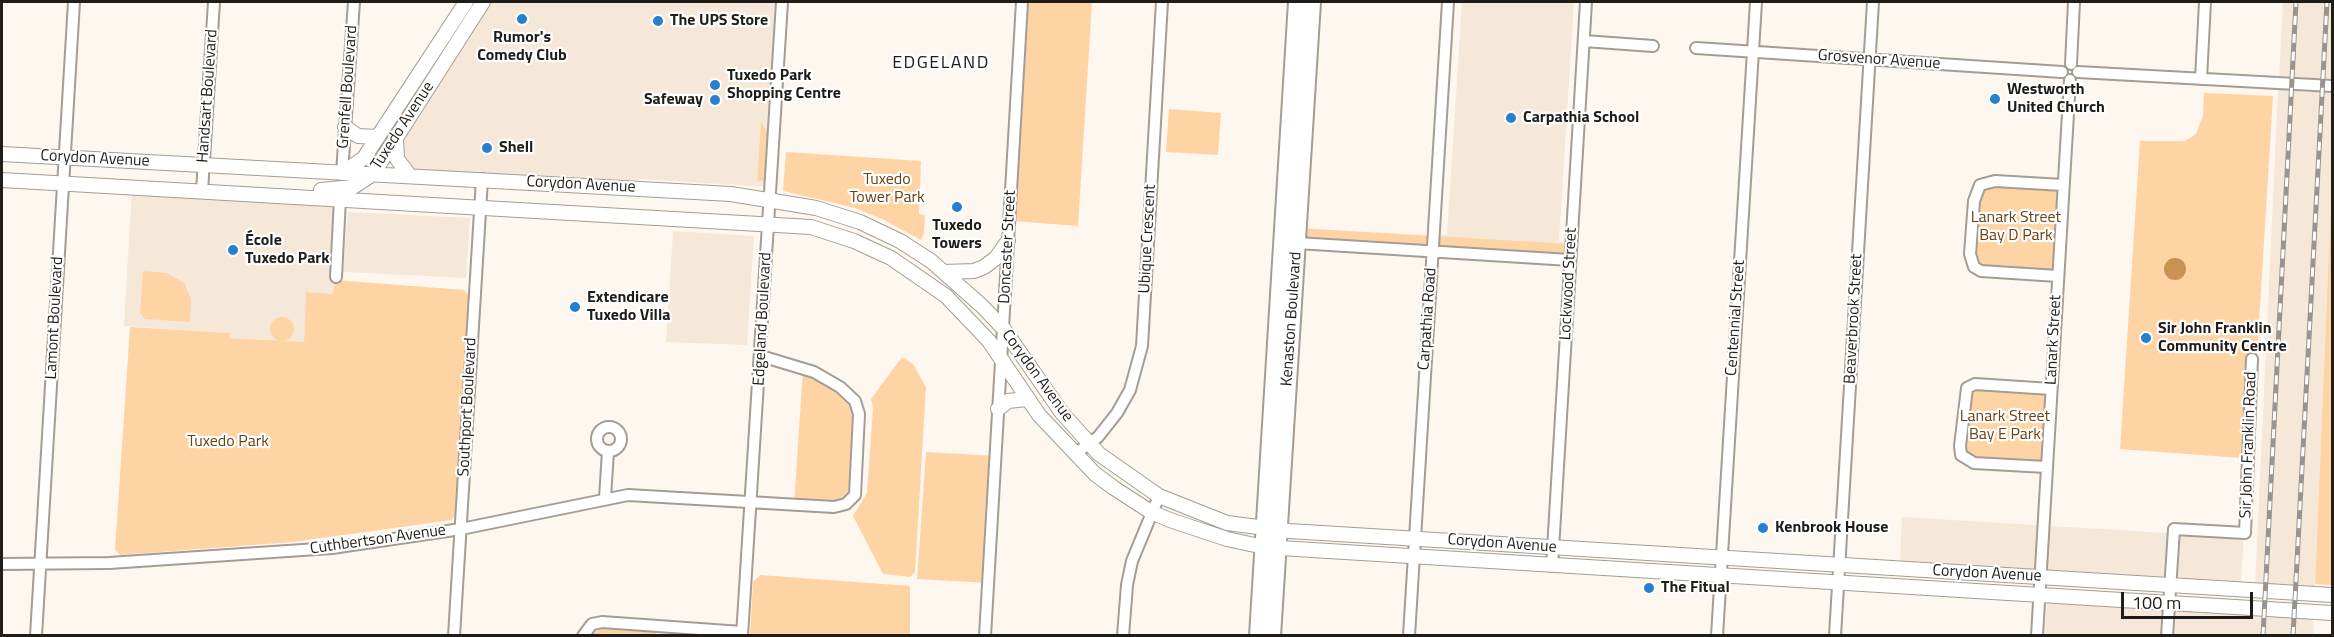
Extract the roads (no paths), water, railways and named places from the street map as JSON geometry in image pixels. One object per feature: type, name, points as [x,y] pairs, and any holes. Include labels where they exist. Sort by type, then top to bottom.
[{"type":"main road","name":"Tuxedo Avenue","points":[[342,172],[364,158],[466,2]]},
{"type":"main road","name":"Tuxedo Avenue","points":[[287,196],[300,189],[353,188],[373,174],[483,2]]},
{"type":"main road","name":"Kenaston Boulevard","points":[[1272,636],[1270,547],[1297,2]]},
{"type":"main road","name":"Kenaston Boulevard","points":[[1271,529],[1297,243],[1312,2]]},
{"type":"main road","points":[[345,126],[358,136],[378,137]]},
{"type":"main road","points":[[396,139],[397,159],[410,176]]},
{"type":"main road","name":"Corydon Avenue","points":[[2,154],[731,194],[816,208],[860,222],[900,241],[944,272],[1003,328],[1034,376],[1089,444],[1132,479],[1159,496],[1227,523],[1271,529],[1414,539],[2332,595]]},
{"type":"main road","name":"Corydon Avenue","points":[[2,180],[811,227],[854,241],[891,258],[946,296],[969,319],[1027,399],[1095,474],[1151,512],[1227,539],[1270,547],[1720,577],[2332,613]]},
{"type":"main road","points":[[944,272],[974,271],[984,267],[996,258],[1008,241]]},
{"type":"main road","points":[[969,319],[982,306]]},
{"type":"main road","points":[[1019,386],[1034,376]]},
{"type":"main road","points":[[998,409],[1008,401],[1027,399]]},
{"type":"main road","name":"Kenaston Boulevard","points":[[1258,636],[1270,547]]},
{"type":"street","name":"Lamont Boulevard","points":[[36,636],[74,2]]},
{"type":"street","name":"Handsart Boulevard","points":[[202,191],[214,2]]},
{"type":"street","name":"Grenfell Boulevard","points":[[342,172],[354,2]]},
{"type":"street","name":"Edgeland Boulevard","points":[[742,634],[782,2]]},
{"type":"street","name":"Doncaster Street","points":[[985,636],[1022,2]]},
{"type":"street","name":"Ubique Crescent","points":[[1075,454],[1089,444],[1117,413],[1130,390],[1142,346],[1162,2]]},
{"type":"street","name":"Carpathia Road","points":[[1409,636],[1448,2]]},
{"type":"street","name":"Lockwood Street","points":[[1552,566],[1586,2]]},
{"type":"street","name":"Centennial Street","points":[[1717,636],[1756,2]]},
{"type":"street","name":"Beaverbrook Street","points":[[1835,636],[1873,2]]},
{"type":"street","name":"Lanark Street","points":[[2037,636],[2074,2]]},
{"type":"street","points":[[2201,79],[2205,2]]},
{"type":"street","points":[[1584,40],[1653,46]]},
{"type":"street","name":"Grosvenor Avenue","points":[[1696,48],[2332,86]]},
{"type":"street","name":"Southport Boulevard","points":[[454,636],[482,179]]},
{"type":"street","points":[[2058,276],[1981,271],[1974,267],[1970,254],[1974,201],[1980,185],[1995,181],[2063,184]]},
{"type":"street","points":[[336,277],[340,199]]},
{"type":"street","points":[[1297,243],[1570,260]]},
{"type":"street","name":"Cuthbertson Avenue","points":[[2,564],[109,563],[332,548],[461,529],[628,495],[834,507],[846,504],[855,495],[860,414],[855,401],[840,387],[814,372],[761,356]]},
{"type":"street","name":"Sir John Franklin Road","points":[[2171,586],[2174,529],[2245,533],[2252,359]]},
{"type":"street","points":[[2046,467],[1974,462],[1961,455],[1960,446],[1967,388],[1975,384],[2051,390]]},
{"type":"street","points":[[606,498],[608,451]]},
{"type":"street","points":[[1123,636],[1129,574],[1159,496]]},
{"type":"street","points":[[2168,636],[2171,586]]},
{"type":"street","points":[[583,636],[592,624],[602,622],[657,632],[742,634]]},
{"type":"railway","points":[[2263,636],[2296,2]]},
{"type":"railway","points":[[2293,636],[2327,2]]},
{"type":"place","name":"Rumor's Comedy Club","points":[[522,19]]},
{"type":"place","name":"The UPS Store","points":[[658,21]]},
{"type":"place","name":"Tuxedo Park Shopping Centre","points":[[715,85]]},
{"type":"place","name":"Westworth United Church","points":[[1995,99]]},
{"type":"place","name":"Safeway","points":[[715,100]]},
{"type":"place","name":"Carpathia School","points":[[1511,118]]},
{"type":"place","name":"Shell","points":[[487,148]]},
{"type":"place","name":"Tuxedo Towers","points":[[957,207]]},
{"type":"place","name":"École Tuxedo Park","points":[[233,250]]},
{"type":"place","name":"Extendicare Tuxedo Villa","points":[[575,307]]},
{"type":"place","name":"Sir John Franklin Community Centre","points":[[2146,338]]},
{"type":"place","name":"Kenbrook House","points":[[1763,528]]},
{"type":"place","name":"The Fitual","points":[[1649,588]]},
{"type":"district","name":"EDGELAND","points":[[941,64]]},
{"type":"park label","name":"Tuxedo Tower Park","points":[[887,189]]},
{"type":"park label","name":"Lanark Street Bay D Park","points":[[2016,227]]},
{"type":"park label","name":"Lanark Street Bay E Park","points":[[2005,426]]},
{"type":"park label","name":"Tuxedo Park","points":[[228,442]]}]
